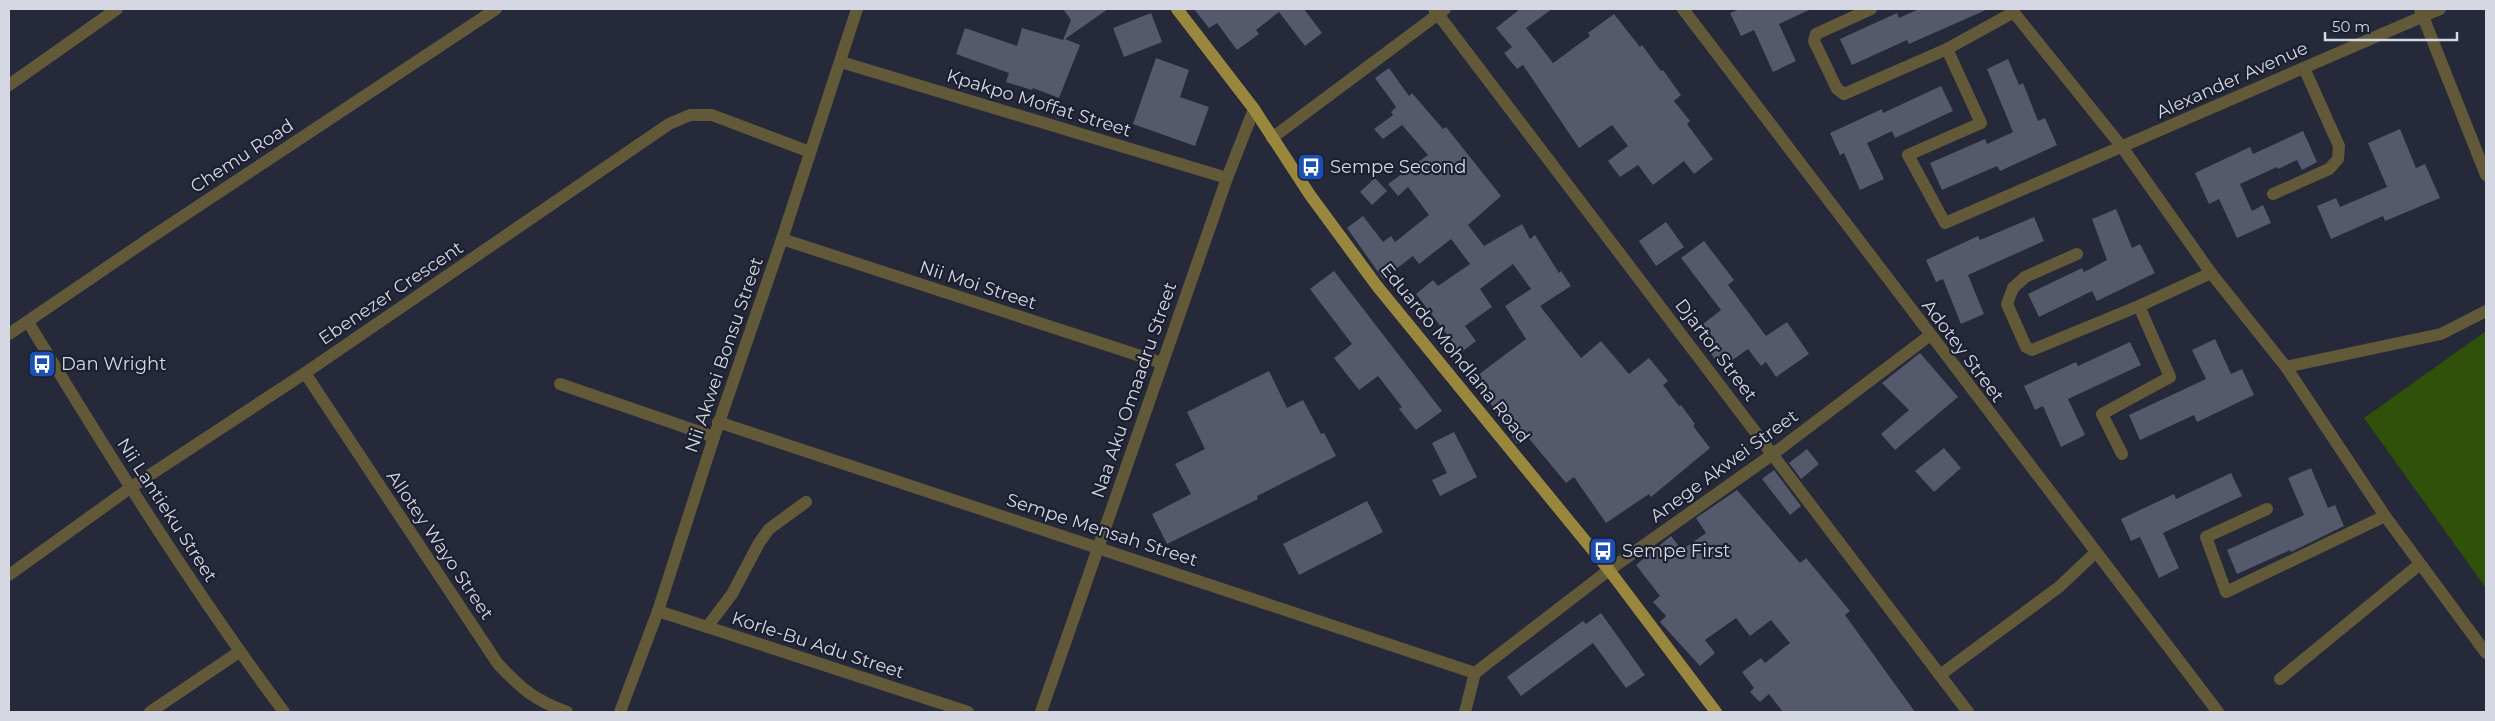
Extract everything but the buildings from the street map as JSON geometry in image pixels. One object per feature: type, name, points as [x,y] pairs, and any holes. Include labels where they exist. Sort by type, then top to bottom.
[{"type":"main road","name":"Eduardo Mohdlana Road","points":[[1177,9],[1254,109],[1272,138],[1383,294],[1609,570],[1716,712]]},
{"type":"street","points":[[9,85],[117,9]]},
{"type":"street","name":"Chemu Road","points":[[9,334],[147,240],[496,9]]},
{"type":"street","name":"Nii Akwei Bonsu Street","points":[[620,712],[658,611],[718,422],[782,240],[857,9]]},
{"type":"street","name":"Adotey Street","points":[[1683,9],[1797,156],[1930,336],[2218,712]]},
{"type":"street","points":[[1872,9],[1816,34],[1814,37],[1840,92],[1844,94],[1947,48],[2012,11],[2122,147],[2211,273],[2286,367],[2385,516],[2486,654]]},
{"type":"street","name":"Alexander Avenue","points":[[1947,48],[1981,123],[1908,155],[1945,223],[2304,68],[2422,12],[2440,9]]},
{"type":"street","points":[[1272,138],[1439,10]]},
{"type":"street","name":"Djartor Street","points":[[1439,10],[1968,712]]},
{"type":"street","points":[[2422,12],[2486,175]]},
{"type":"street","name":"Kpakpo Moffat Street","points":[[841,62],[1227,178]]},
{"type":"street","points":[[2273,194],[2329,169],[2338,159],[2339,146],[2304,68]]},
{"type":"street","name":"Naa Aku Omaadru Street","points":[[1041,712],[1227,178],[1254,109]]},
{"type":"street","name":"Ebenezer Crescent","points":[[9,575],[130,488],[305,373],[669,124],[690,115],[712,116],[810,152]]},
{"type":"street","name":"Nii Moi Street","points":[[782,240],[1162,363]]},
{"type":"street","points":[[2077,254],[2026,277],[2013,288],[2007,304],[2026,347],[2032,350],[2139,306],[2211,273]]},
{"type":"street","points":[[2122,454],[2102,414],[2170,377],[2139,306]]},
{"type":"street","points":[[2286,367],[2441,334],[2486,311]]},
{"type":"street","name":"Nii Lantieku Street","points":[[28,322],[130,488],[239,652],[284,712]]},
{"type":"street","name":"Anege Akwei Street","points":[[1475,673],[1609,570],[1773,454],[1930,336]]},
{"type":"street","name":"Allotey Wayo Street","points":[[305,373],[498,664],[524,692],[546,704],[567,712]]},
{"type":"street","points":[[560,384],[714,437]]},
{"type":"street","name":"Sempe Mensah Street","points":[[718,422],[1475,673]]},
{"type":"street","points":[[707,627],[732,594],[759,543],[769,529],[806,502]]},
{"type":"street","points":[[2267,508],[2206,537],[2226,592],[2385,516]]},
{"type":"street","points":[[1940,675],[2059,587],[2096,552]]},
{"type":"street","points":[[2280,679],[2420,564]]},
{"type":"street","name":"Korle-Bu Adu Street","points":[[658,611],[968,712]]},
{"type":"street","points":[[150,712],[239,652]]},
{"type":"street","points":[[1465,712],[1475,673]]},
{"type":"green space","points":[[2486,331],[2486,588],[2364,418]]},
{"type":"place","name":"Sempe Second","points":[[1311,167]]},
{"type":"place","name":"Dan Wright","points":[[42,364]]},
{"type":"place","name":"Sempe First","points":[[1603,551]]}]
